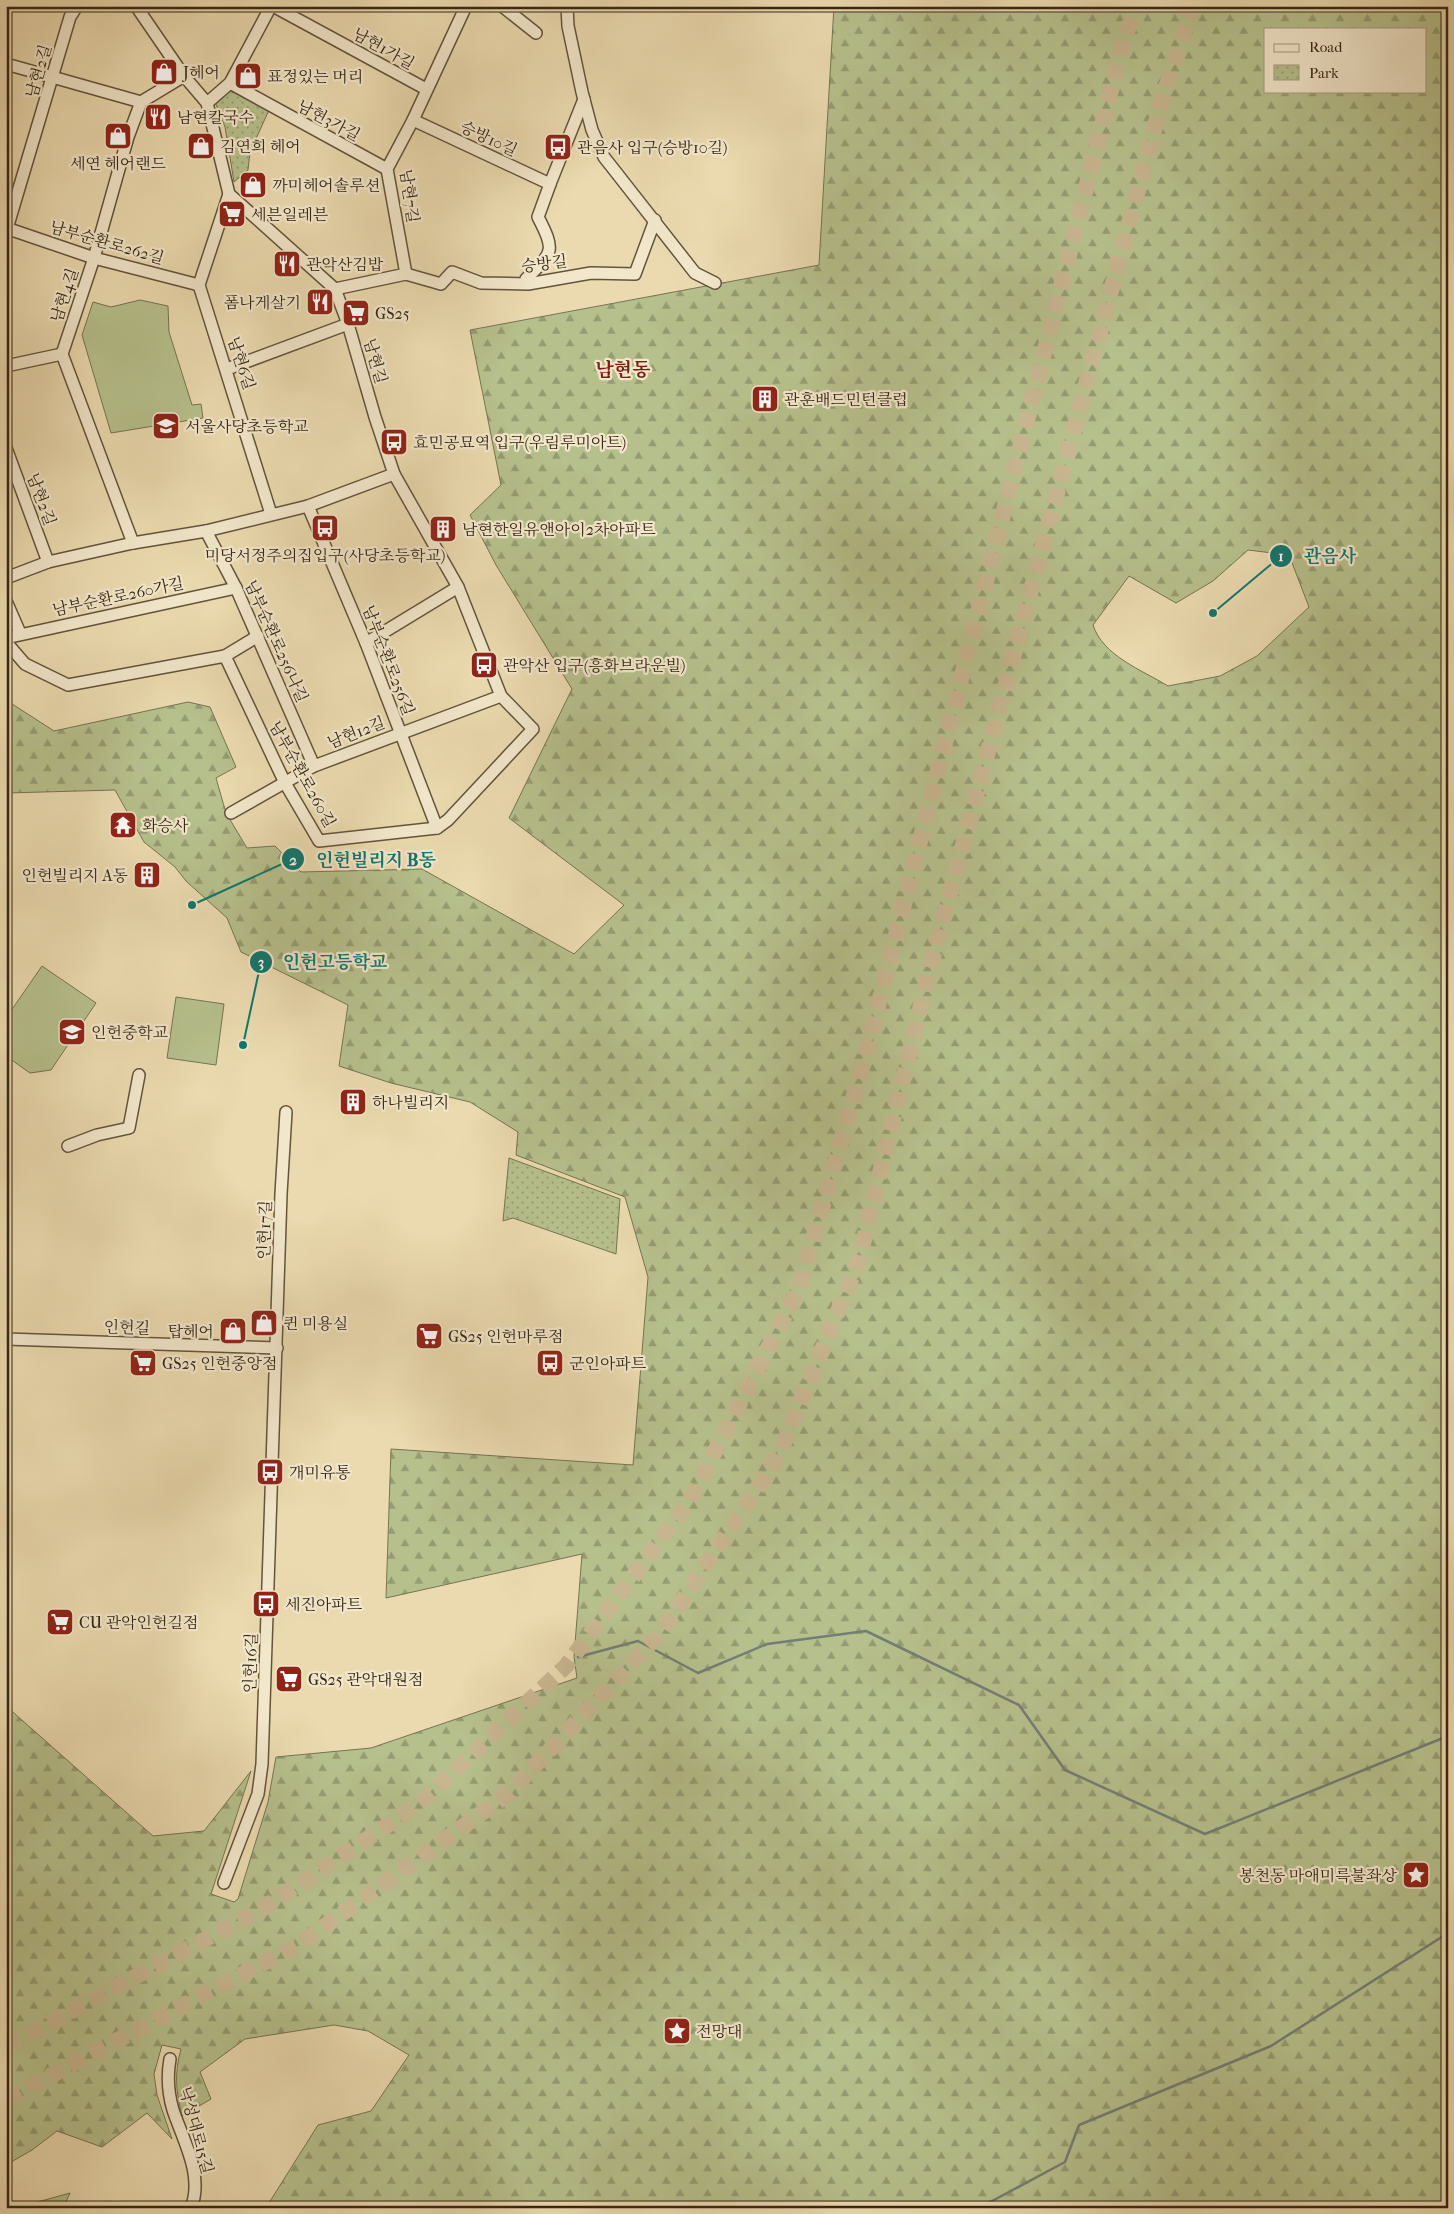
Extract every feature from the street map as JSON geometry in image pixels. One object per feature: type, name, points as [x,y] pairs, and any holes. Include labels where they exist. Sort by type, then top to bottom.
[{"type":"street","name":"남현2길","points":[[7,230],[70,17],[77,6]]},
{"type":"street","points":[[136,6],[184,76],[207,103],[229,194],[199,285]]},
{"type":"street","points":[[207,103],[230,83],[272,6]]},
{"type":"street","name":"남현1가길","points":[[272,6],[426,89]]},
{"type":"street","name":"남현7길","points":[[406,274],[387,168],[413,120],[466,6]]},
{"type":"street","points":[[502,6],[536,33]]},
{"type":"street","points":[[567,6],[568,26],[584,99],[592,130],[604,157],[695,273],[715,283]]},
{"type":"street","points":[[6,64],[141,102],[184,76]]},
{"type":"street","name":"남현3가길","points":[[230,83],[387,168]]},
{"type":"street","points":[[526,280],[545,259],[550,246],[549,237],[538,217],[584,99]]},
{"type":"street","name":"남현4길","points":[[62,354],[94,258],[112,187],[141,102]]},
{"type":"street","name":"승방10길","points":[[413,120],[550,184]]},
{"type":"street","name":"남현길","points":[[229,194],[335,289],[348,324],[394,474],[458,587],[500,696],[533,729],[448,820],[438,828]]},
{"type":"street","name":"승방길","points":[[406,274],[441,284],[452,272],[482,283],[528,284],[591,273],[635,274],[655,220]]},
{"type":"street","name":"남부순환로262길","points":[[7,230],[94,258],[199,285]]},
{"type":"street","points":[[335,289],[406,274]]},
{"type":"street","name":"남현6길","points":[[199,285],[271,514]]},
{"type":"street","points":[[226,369],[348,324]]},
{"type":"street","points":[[6,366],[62,354],[133,543]]},
{"type":"street","name":"남현2길","points":[[6,448],[48,562]]},
{"type":"street","points":[[6,578],[48,562],[133,543],[206,531],[308,506],[394,474]]},
{"type":"street","name":"남부순환로256길","points":[[308,506],[366,642],[438,828]]},
{"type":"street","name":"남부순환로256나길","points":[[206,531],[236,588],[314,766]]},
{"type":"street","points":[[366,642],[458,587]]},
{"type":"street","name":"남부순환로260가길","points":[[6,638],[20,633],[236,588]]},
{"type":"street","points":[[6,600],[20,633]]},
{"type":"street","points":[[6,642],[26,664],[68,684],[225,656],[258,636]]},
{"type":"street","name":"남부순환로260길","points":[[225,656],[285,782],[319,841],[438,828]]},
{"type":"street","name":"남현12길","points":[[231,813],[314,766],[400,732],[500,696]]},
{"type":"street","points":[[68,1146],[97,1135],[129,1128],[139,1075]]},
{"type":"street","name":"인헌17길","points":[[277,1348],[281,1194],[286,1112]]},
{"type":"street","name":"인헌길","points":[[6,1339],[277,1348]]},
{"type":"street","name":"인헌16길","points":[[224,1883],[258,1794],[262,1764],[277,1348]]},
{"type":"street","name":"낙성대로15길","points":[[170,2059],[168,2074],[169,2093],[189,2153],[195,2184],[191,2208]]},
{"type":"green space","points":[[834,6],[1448,6],[1448,2208],[262,2208],[267,2206],[318,2125],[371,2111],[409,2055],[368,2031],[334,2025],[245,2039],[200,2072],[211,2099],[182,2116],[177,2082],[177,2066],[181,2049],[162,2045],[154,2074],[157,2095],[172,2139],[147,2113],[102,2147],[57,2131],[32,2150],[6,2165],[6,1706],[153,1836],[204,1831],[251,1771],[211,1894],[234,1902],[238,1899],[268,1802],[276,1757],[371,1748],[577,1678],[574,1657],[582,1554],[386,1598],[391,1449],[633,1465],[648,1277],[625,1197],[516,1155],[518,1132],[470,1102],[391,1083],[339,1066],[348,1005],[241,952],[227,918],[186,881],[175,867],[144,842],[115,790],[6,793],[6,700],[54,731],[188,702],[210,707],[236,767],[216,778],[226,813],[247,848],[275,846],[301,872],[422,869],[574,954],[624,905],[509,818],[572,689],[496,565],[470,515],[501,485],[470,330],[819,265]],"holes":[[[1248,550],[1289,555],[1309,607],[1257,656],[1220,676],[1168,686],[1114,654],[1098,636],[1093,625],[1129,576],[1176,603],[1213,581]]]},
{"type":"green space","points":[[231,88],[269,110],[250,152],[248,170],[234,182],[225,127],[215,102]]},
{"type":"green space","points":[[140,300],[168,306],[169,332],[192,405],[201,404],[203,418],[111,433],[82,335],[93,302],[111,307]]},
{"type":"green space","points":[[42,966],[96,1003],[51,1070],[30,1073],[6,1056],[6,1018]]},
{"type":"green space","points":[[176,997],[224,1004],[216,1065],[167,1058]]},
{"type":"green space","points":[[509,1158],[620,1199],[616,1254],[513,1218],[503,1221]]},
{"type":"green space","points":[[70,2193],[63,2208],[16,2208]]},
{"type":"waterway","points":[[578,1657],[638,1641],[698,1673],[767,1644],[866,1631],[1019,1705],[1065,1770],[1205,1834],[1448,1736]]},
{"type":"waterway","points":[[979,2208],[1065,2162],[1079,2125],[1271,2046],[1448,1933]]},
{"type":"tunnel","points":[[6,2046],[262,1909],[418,1805],[566,1666],[689,1502],[799,1288],[864,1061],[1123,43],[1136,6]]},
{"type":"tunnel","points":[[6,2099],[300,1944],[508,1794],[663,1630],[779,1455],[859,1260],[928,976],[1162,100],[1192,6]]},
{"type":"place","name":"J헤어","points":[[164,72]]},
{"type":"place","name":"표정있는 머리","points":[[248,76]]},
{"type":"place","name":"남현칼국수","points":[[158,117]]},
{"type":"place","name":"세연 헤어랜드","points":[[118,136]]},
{"type":"place","name":"김연희 헤어","points":[[201,146]]},
{"type":"place","name":"관음사 입구(승방10길)","points":[[558,147]]},
{"type":"place","name":"까미헤어솔루션","points":[[253,185]]},
{"type":"place","name":"세븐일레븐","points":[[232,214]]},
{"type":"place","name":"관악산김밥","points":[[287,264]]},
{"type":"place","name":"폼나게살기","points":[[320,302]]},
{"type":"place","name":"GS25","points":[[356,313]]},
{"type":"place","name":"관훈배드민턴클럽","points":[[765,399]]},
{"type":"place","name":"서울사당초등학교","points":[[166,426]]},
{"type":"place","name":"효민공묘역 입구(우림루미아트)","points":[[394,442]]},
{"type":"place","name":"미당서정주의집입구(사당초등학교)","points":[[325,528]]},
{"type":"place","name":"남현한일유앤아이2차아파트","points":[[443,529]]},
{"type":"place","name":"관음사","points":[[1213,613]]},
{"type":"place","name":"관악산 입구(흥화브라운빌)","points":[[484,665]]},
{"type":"place","name":"화승사","points":[[123,825]]},
{"type":"place","name":"인헌빌리지 A동","points":[[147,875]]},
{"type":"place","name":"인헌빌리지 B동","points":[[192,905]]},
{"type":"place","name":"인헌중학교","points":[[72,1032]]},
{"type":"place","name":"인헌고등학교","points":[[243,1045]]},
{"type":"place","name":"하나빌리지","points":[[353,1102]]},
{"type":"place","name":"퀸 미용실","points":[[264,1323]]},
{"type":"place","name":"탑헤어","points":[[233,1331]]},
{"type":"place","name":"GS25 인헌마루점","points":[[429,1336]]},
{"type":"place","name":"GS25 인헌중앙점","points":[[143,1363]]},
{"type":"place","name":"군인아파트","points":[[550,1363]]},
{"type":"place","name":"개미유통","points":[[270,1472]]},
{"type":"place","name":"세진아파트","points":[[266,1604]]},
{"type":"place","name":"CU 관악인헌길점","points":[[60,1622]]},
{"type":"place","name":"GS25 관악대원점","points":[[289,1679]]},
{"type":"place","name":"봉천동 마애미륵불좌상","points":[[1416,1875]]},
{"type":"place","name":"전망대","points":[[677,2031]]},
{"type":"district","name":"남현동","points":[[623,369]]}]
